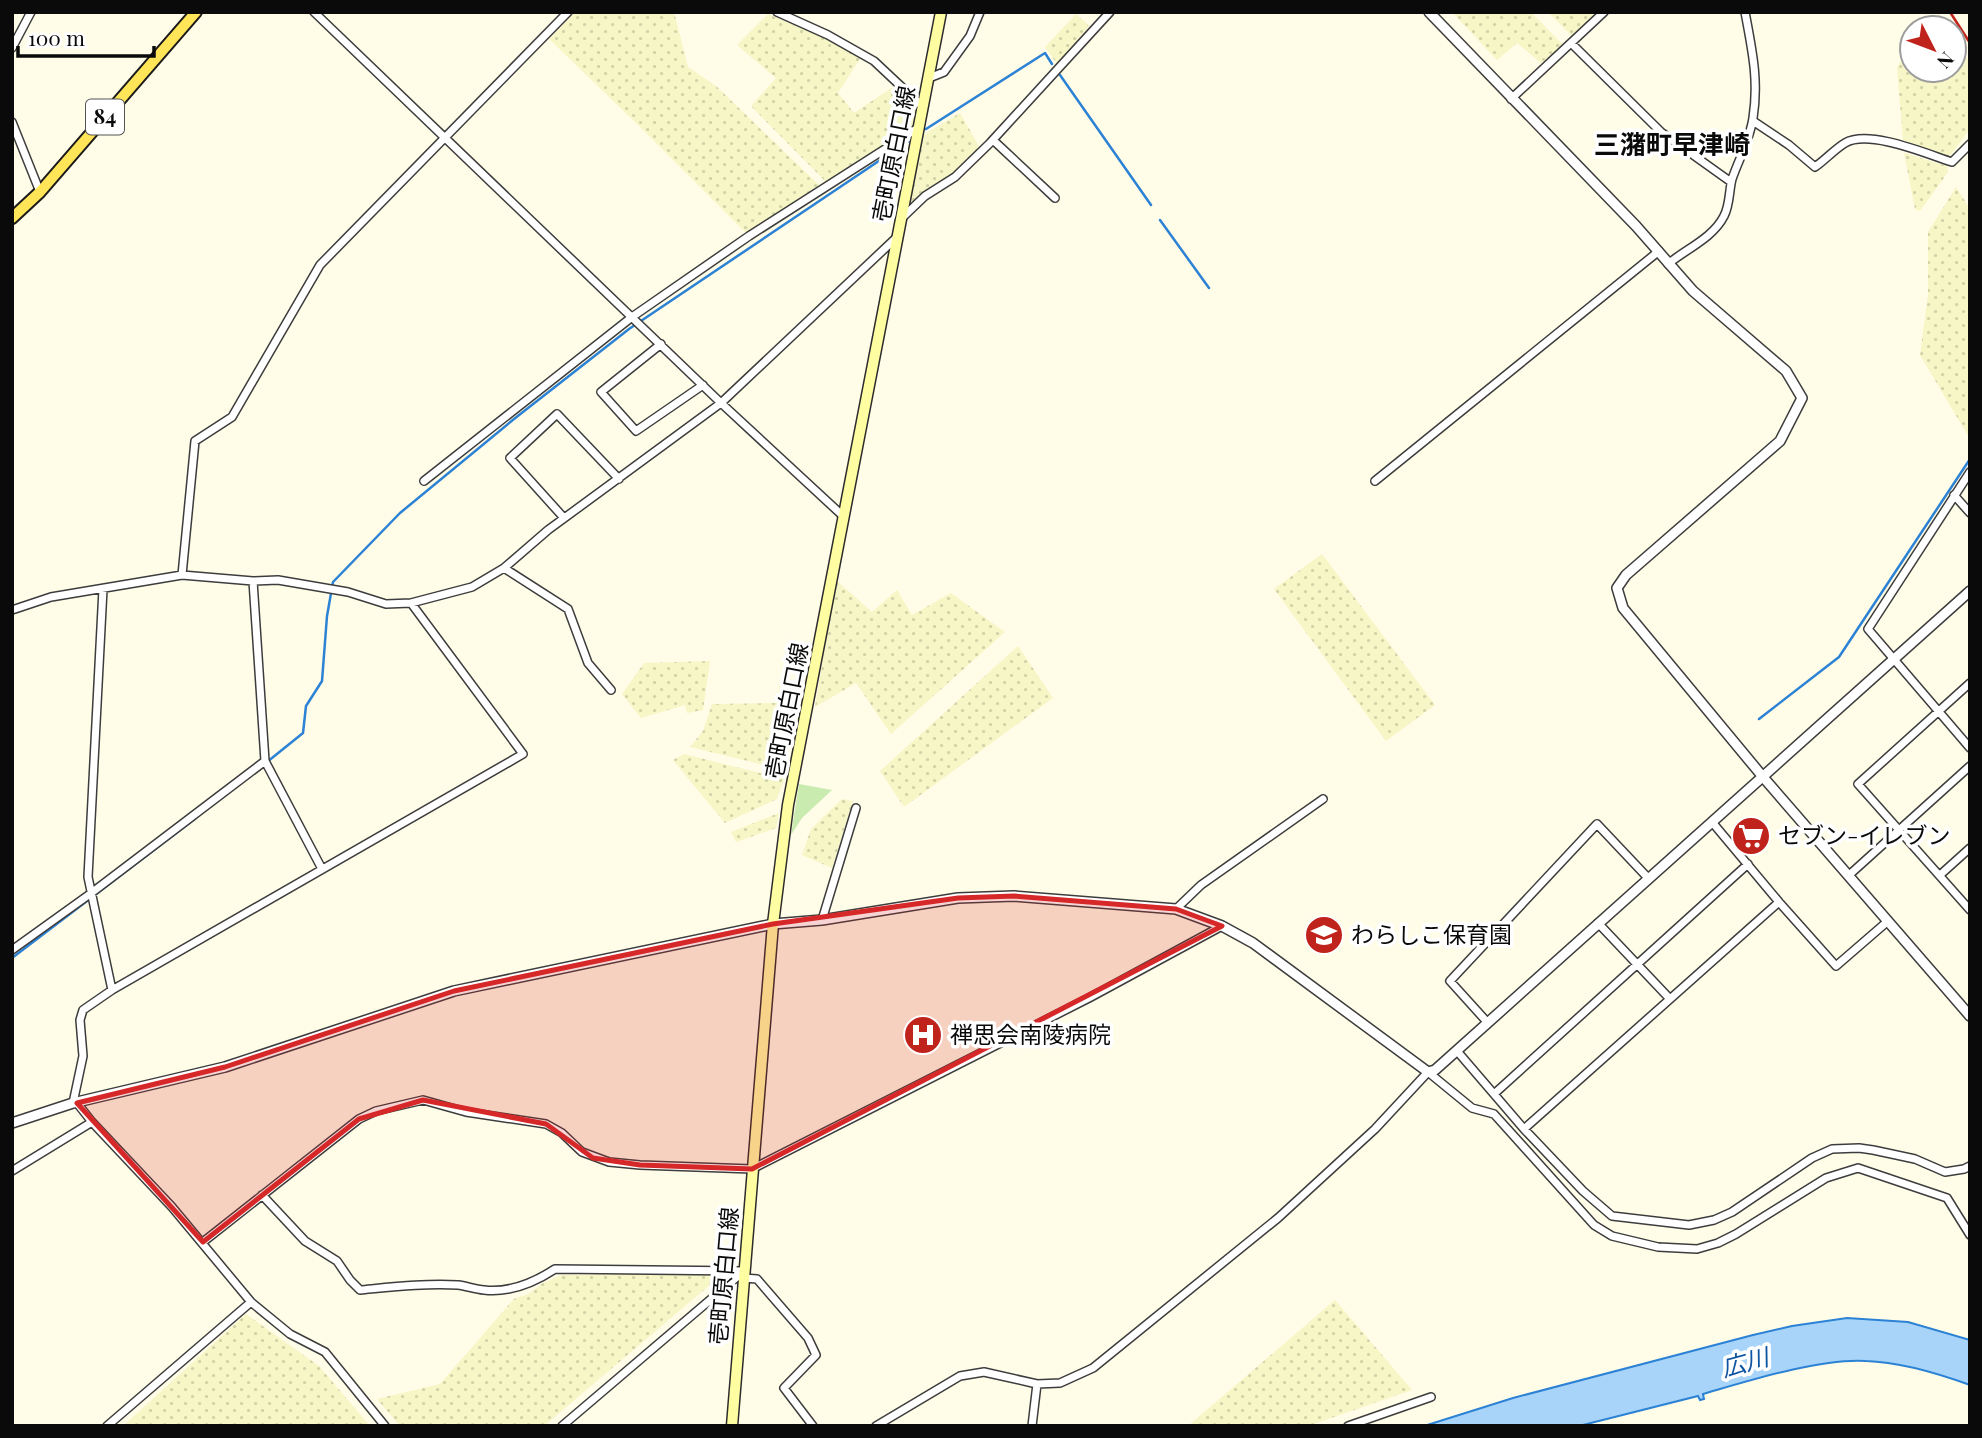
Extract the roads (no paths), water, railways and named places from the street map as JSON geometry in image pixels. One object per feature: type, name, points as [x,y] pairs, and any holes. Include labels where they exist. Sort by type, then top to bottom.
[{"type":"main road","name":"84","points":[[12,218],[40,192],[196,12]]},
{"type":"main road","name":"壱町原白口線","points":[[732,1426],[773,924],[788,805],[942,12]]},
{"type":"street","points":[[12,48],[31,12]]},
{"type":"street","points":[[314,12],[721,403],[844,516]]},
{"type":"street","points":[[182,575],[195,441],[232,417],[320,265],[568,12]]},
{"type":"street","points":[[777,12],[828,35],[874,61],[923,107]]},
{"type":"street","points":[[929,78],[944,72],[970,36],[980,12]]},
{"type":"street","points":[[901,218],[925,196],[955,177],[993,140],[1110,12]]},
{"type":"street","points":[[1429,12],[1593,181],[1693,291],[1786,370],[1802,398],[1780,441],[1626,575],[1617,588],[1623,608],[1848,876],[1968,1010]]},
{"type":"street","points":[[1511,99],[1604,12]]},
{"type":"street","points":[[1668,264],[1678,255],[1687,253],[1724,215],[1731,182],[1753,121],[1757,77],[1745,12]]},
{"type":"street","points":[[1572,44],[1661,132],[1731,182]]},
{"type":"street","points":[[1753,121],[1789,145],[1815,167],[1846,142],[1864,137],[1952,162],[1970,144]]},
{"type":"street","points":[[12,122],[40,192]]},
{"type":"street","points":[[424,481],[632,317],[749,236],[918,128]]},
{"type":"street","points":[[993,140],[1055,198]]},
{"type":"street","points":[[12,610],[51,597],[182,575],[253,581],[278,580],[348,592],[386,604],[411,603],[472,587],[504,568],[564,518],[721,403],[897,237]]},
{"type":"street","points":[[1375,481],[1659,251]]},
{"type":"street","points":[[660,344],[601,392],[636,431],[703,385]]},
{"type":"street","points":[[564,518],[510,458],[557,414],[619,479]]},
{"type":"street","points":[[1970,472],[1868,629],[1970,748]]},
{"type":"street","points":[[1954,495],[1970,513]]},
{"type":"street","points":[[504,568],[568,609],[588,663],[611,690]]},
{"type":"street","points":[[253,581],[265,761],[322,869]]},
{"type":"street","points":[[103,589],[88,877],[112,990]]},
{"type":"street","points":[[876,1426],[960,1376],[984,1372],[1037,1384],[1060,1383],[1093,1368],[1278,1217],[1375,1129],[1428,1072],[1435,1070],[1457,1051],[1970,591]]},
{"type":"street","points":[[75,1103],[83,1056],[80,1020],[83,1010],[112,990],[523,754],[411,603]]},
{"type":"street","points":[[1970,683],[1858,784],[1970,910]]},
{"type":"street","points":[[12,950],[265,761]]},
{"type":"street","points":[[1848,876],[1970,766]]},
{"type":"street","points":[[1176,909],[1201,885],[1323,799]]},
{"type":"street","points":[[822,920],[856,808]]},
{"type":"street","points":[[1712,822],[1836,966],[1888,921]]},
{"type":"street","points":[[1488,1023],[1450,981],[1597,824],[1649,878]]},
{"type":"street","points":[[1940,875],[1970,848]]},
{"type":"street","points":[[1494,1094],[1748,864]]},
{"type":"street","points":[[12,1123],[75,1103],[225,1067],[454,991],[773,924],[822,920],[958,898],[1014,896],[1176,909],[1222,926],[1253,943],[1428,1072],[1472,1108],[1494,1114],[1594,1225],[1612,1236],[1658,1247],[1697,1249],[1737,1234],[1826,1178],[1858,1168],[1947,1198],[1970,1235]]},
{"type":"street","points":[[1524,1129],[1779,902]]},
{"type":"street","points":[[1598,923],[1670,999]]},
{"type":"street","points":[[203,1242],[359,1119],[376,1111],[423,1100],[466,1112],[546,1124],[562,1133],[582,1152],[609,1162],[640,1166],[752,1169],[1089,998],[1222,926]]},
{"type":"street","points":[[1457,1051],[1524,1129],[1583,1191],[1612,1216],[1689,1225],[1714,1220],[1732,1212],[1802,1164],[1832,1149],[1874,1150],[1915,1159],[1945,1171],[1964,1170],[1970,1166]]},
{"type":"street","points":[[75,1103],[203,1242],[251,1302],[290,1334],[325,1352],[385,1426]]},
{"type":"street","points":[[12,1171],[92,1122]]},
{"type":"street","points":[[262,1195],[305,1241],[337,1261],[360,1290],[397,1286],[458,1285],[488,1291],[537,1281],[555,1269],[744,1274],[757,1279],[808,1338],[816,1355],[784,1388],[813,1426]]},
{"type":"street","points":[[562,1426],[744,1274]]},
{"type":"street","points":[[107,1426],[251,1302]]},
{"type":"street","points":[[1032,1426],[1037,1384]]},
{"type":"street","points":[[1348,1426],[1431,1397]]},
{"type":"water","name":"広川","points":[[1847,1318],[1908,1322],[1970,1340],[1970,1385],[1906,1366],[1848,1361],[1784,1372],[1703,1394],[1704,1399],[1700,1400],[1698,1396],[1579,1426],[1424,1426],[1513,1398],[1753,1335]]},
{"type":"waterway","points":[[926,129],[1045,53],[1052,64]]},
{"type":"waterway","points":[[1060,75],[1151,205]]},
{"type":"waterway","points":[[267,762],[303,733],[306,706],[322,681],[327,616],[333,582],[400,513],[629,329],[913,138]]},
{"type":"waterway","points":[[1160,220],[1209,288]]},
{"type":"waterway","points":[[1759,719],[1839,657],[1970,459]]},
{"type":"waterway","points":[[12,958],[196,818]]},
{"type":"railway","points":[[1950,12],[1970,43]]},
{"type":"place","name":"セブン-イレブン","points":[[1751,836]]},
{"type":"place","name":"わらしこ保育園","points":[[1324,935]]},
{"type":"place","name":"禅思会南陵病院","points":[[923,1035]]},
{"type":"district","name":"三潴町早津崎","points":[[1672,145]]}]
